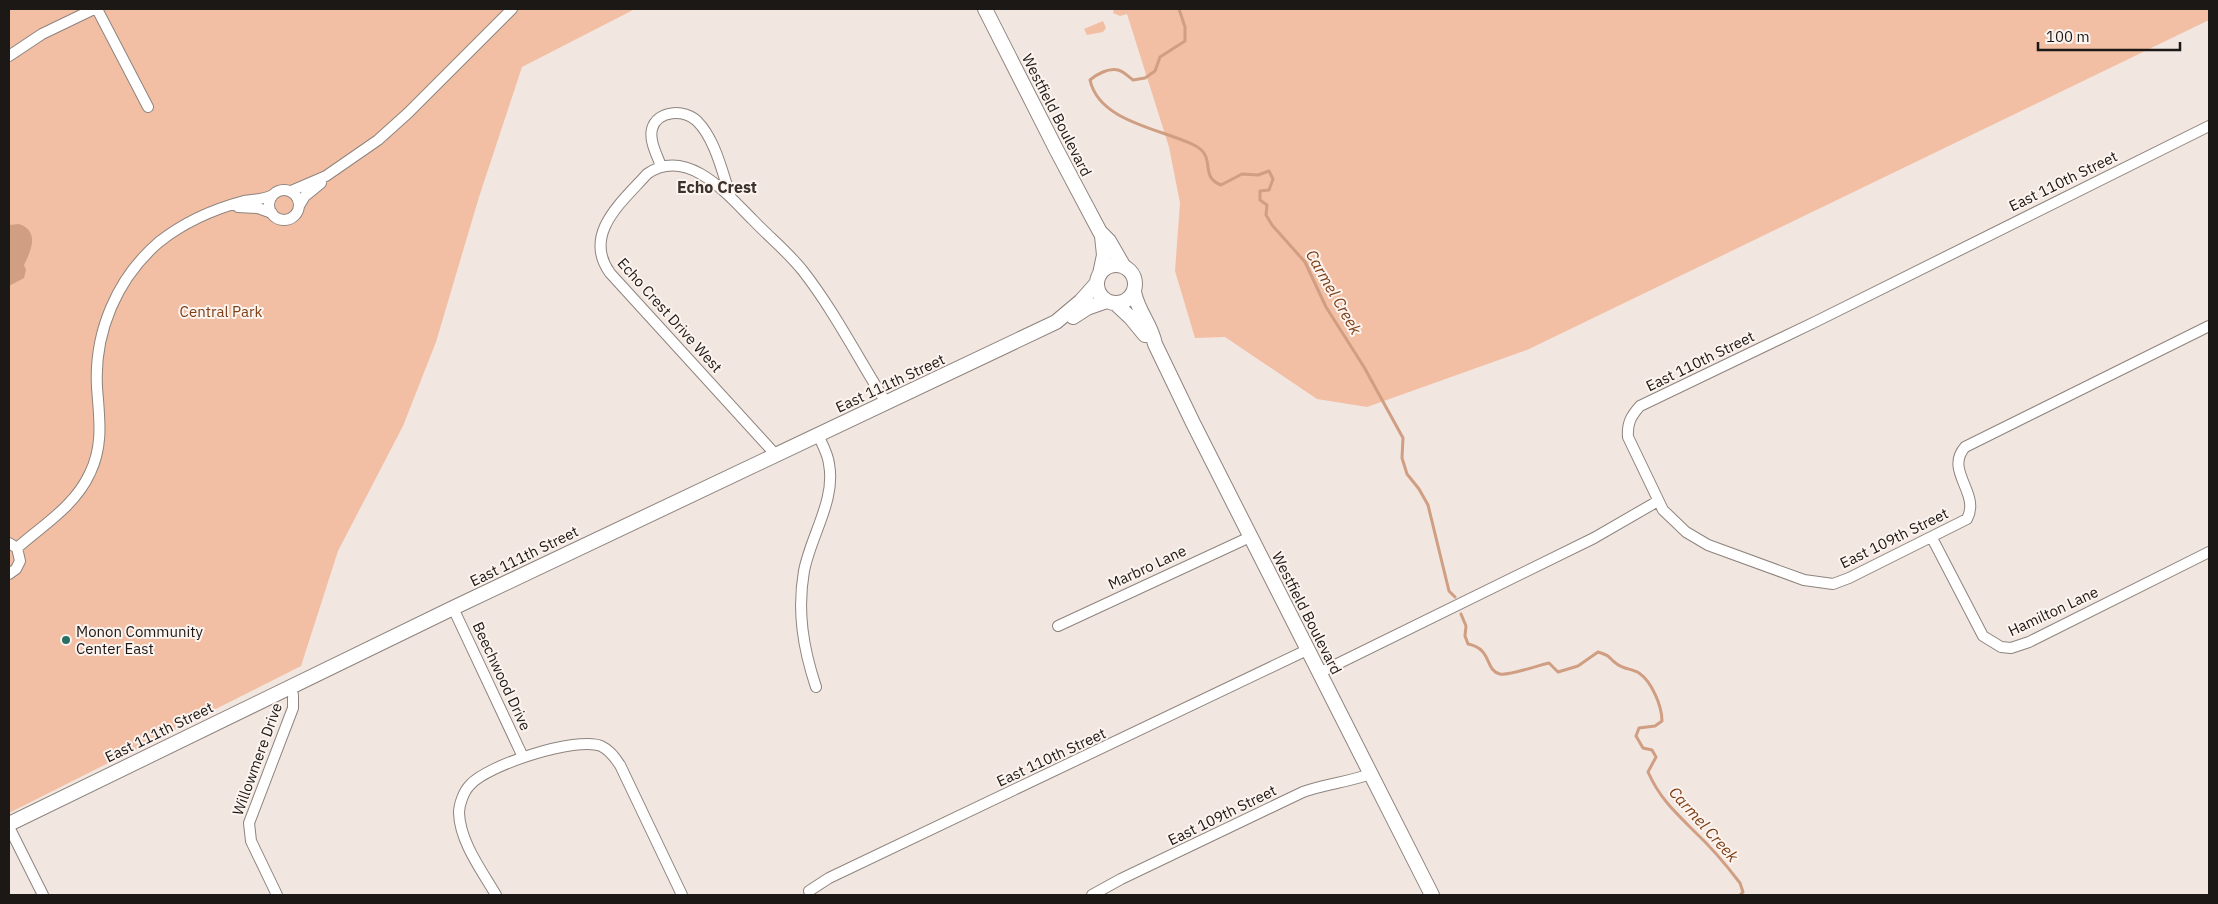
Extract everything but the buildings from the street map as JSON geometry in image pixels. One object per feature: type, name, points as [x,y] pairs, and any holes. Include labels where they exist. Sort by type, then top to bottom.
[{"type":"main road","name":"Westfield Boulevard","points":[[985,9],[1053,145],[1102,236],[1104,255],[1098,279]]},
{"type":"main road","name":"Westfield Boulevard","points":[[1102,236],[1109,241],[1124,267]]},
{"type":"main road","points":[[1110,266],[1124,267],[1134,277],[1134,292],[1125,302],[1112,302],[1100,296],[1098,279],[1110,266]]},
{"type":"main road","name":"East 111th Street","points":[[9,826],[453,608],[776,454],[887,404],[1056,322],[1081,301],[1098,279]]},
{"type":"main road","name":"Westfield Boulevard","points":[[1134,292],[1139,311],[1153,333],[1155,344],[1250,537],[1432,895]]},
{"type":"main road","name":"Westfield Boulevard","points":[[1112,302],[1155,344]]},
{"type":"main road","name":"East 111th Street","points":[[1056,322],[1065,322],[1087,308],[1112,302]]},
{"type":"street","points":[[9,56],[30,41],[95,9],[148,107]]},
{"type":"street","points":[[291,192],[326,176],[378,140],[512,9]]},
{"type":"street","points":[[731,197],[706,134],[697,121],[687,114],[674,113],[655,123],[652,136],[660,166],[683,168],[713,180],[803,271],[887,404]]},
{"type":"street","name":"East 110th Street","points":[[1658,502],[1628,437],[1627,428],[1631,415],[1640,406],[1817,321],[2209,126]]},
{"type":"street","name":"Echo Crest Drive West","points":[[660,166],[647,174],[613,212],[600,237],[602,259],[610,273],[776,454]]},
{"type":"street","points":[[232,206],[258,208],[272,213],[278,218],[286,219],[294,215],[301,200],[320,184],[326,176]]},
{"type":"street","points":[[9,574],[16,569],[20,561],[13,546],[70,502],[82,489],[93,467],[100,435],[96,376],[101,335],[118,292],[137,264],[159,242],[178,229],[196,219],[232,206],[282,190],[291,192],[297,198],[299,206]]},
{"type":"street","points":[[272,213],[270,202],[273,194]]},
{"type":"street","name":"East 109th Street","points":[[1658,502],[1686,532],[1708,545],[1816,583],[1834,584],[1932,538],[1967,519],[1972,504],[1958,468],[1959,453],[1965,446],[2209,326]]},
{"type":"street","points":[[816,687],[804,644],[801,613],[802,590],[808,554],[827,499],[830,480],[829,462],[818,435]]},
{"type":"street","points":[[1319,674],[1585,542],[1658,502]]},
{"type":"street","name":"Marbro Lane","points":[[1058,626],[1250,537]]},
{"type":"street","name":"Hamilton Lane","points":[[1932,538],[1983,636],[2000,647],[2011,648],[2029,642],[2209,552]]},
{"type":"street","name":"Beechwood Drive","points":[[453,608],[523,757]]},
{"type":"street","name":"East 110th Street","points":[[809,891],[837,874],[1307,650]]},
{"type":"street","name":"Willowmere Drive","points":[[277,895],[251,841],[249,823],[293,708],[293,695],[289,687]]},
{"type":"street","points":[[496,895],[468,843],[461,825],[459,811],[466,791],[477,778],[523,757],[581,743],[602,746],[610,752],[624,772],[682,895]]},
{"type":"street","name":"East 109th Street","points":[[1092,895],[1108,885],[1303,792],[1324,784],[1359,778],[1370,774]]},
{"type":"street","points":[[9,826],[43,895]]},
{"type":"green space","name":"Central Park","points":[[9,9],[635,9],[522,67],[479,197],[436,342],[403,426],[338,551],[301,666],[9,813]]},
{"type":"green space","points":[[1114,9],[2209,9],[2209,20],[1527,350],[1367,407],[1317,399],[1225,337],[1195,338],[1175,271],[1180,203],[1169,147],[1127,14],[1120,16],[1113,13]]},
{"type":"green space","points":[[1103,21],[1106,28],[1103,32],[1087,35],[1084,29]]},
{"type":"shaded area","points":[[19,224],[30,231],[32,242],[24,265],[26,270],[24,278],[9,286],[9,225]]},
{"type":"waterway","name":"Carmel Creek","points":[[1179,9],[1185,27],[1185,41],[1160,57],[1155,71],[1145,78],[1133,80],[1118,70],[1103,72],[1096,76],[1090,80],[1096,94],[1106,106],[1118,115],[1181,139],[1201,150],[1205,155],[1210,177],[1221,185],[1242,174],[1258,175],[1269,171],[1273,179],[1269,190],[1260,191],[1260,200],[1267,205],[1266,215],[1272,225],[1305,262],[1326,307],[1364,367],[1403,438],[1402,458],[1407,474],[1419,489],[1428,505],[1449,591],[1455,597]]},
{"type":"waterway","name":"Carmel Creek","points":[[1461,614],[1466,626],[1465,636],[1468,644],[1481,650],[1495,672],[1500,674],[1517,672],[1549,663],[1558,672],[1578,666],[1598,652],[1608,656],[1619,666],[1637,672],[1644,677],[1655,695],[1662,715],[1662,721],[1655,726],[1639,728],[1636,736],[1643,748],[1652,750],[1656,757],[1648,772],[1669,805],[1714,851],[1740,883],[1743,892],[1740,895]]},
{"type":"place","name":"Monon Community Center East","points":[[66,640]]},
{"type":"district","name":"Echo Crest","points":[[717,187]]}]
